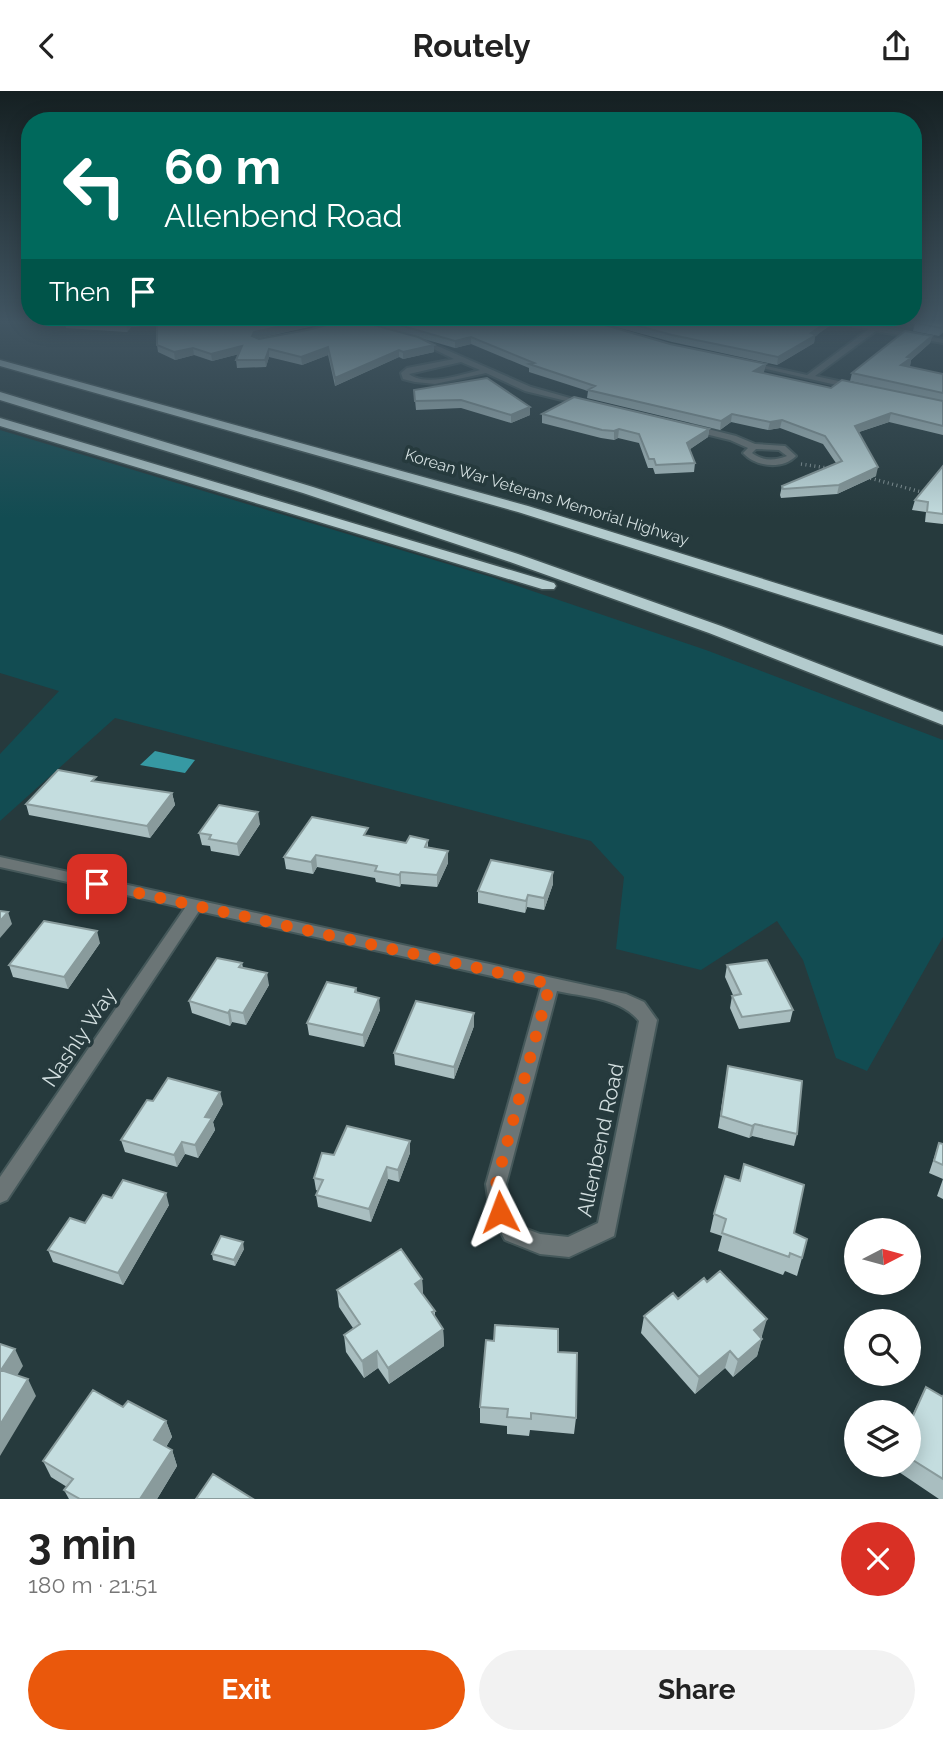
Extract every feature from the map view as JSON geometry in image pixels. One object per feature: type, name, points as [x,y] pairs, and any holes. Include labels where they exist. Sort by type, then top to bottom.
[{"type":"highway","name":"Korean War Veterans Memorial Highway","points":[[90,387],[523,509],[943,641]]},
{"type":"highway","points":[[0,397],[195,454],[384,515],[816,668],[943,719]]},
{"type":"highway","points":[[0,422],[495,569],[812,675],[865,689]]},
{"type":"street","points":[[523,387],[599,407]]},
{"type":"street","points":[[852,387],[862,389]]},
{"type":"street","points":[[679,425],[733,438],[754,447],[782,448],[792,456],[787,461],[767,462],[753,459],[747,453],[754,447]]},
{"type":"street","name":"Allenbend Road","points":[[0,862],[626,1000],[638,1007],[648,1020],[607,1229],[569,1247],[540,1244],[512,1233],[500,1212],[496,1184],[550,984]]},
{"type":"street","name":"Nashly Way","points":[[0,1195],[195,905]]},
{"type":"path","points":[[787,461],[834,470]]},
{"type":"path","points":[[857,475],[932,495]]},
{"type":"shaded area","points":[[0,430],[491,577],[706,650],[943,740],[943,937],[867,1071],[836,1058],[803,960],[777,921],[701,970],[616,949],[624,877],[591,841],[115,718],[0,821],[0,754],[59,691],[0,673]]},
{"type":"shaded area","points":[[155,751],[195,760],[185,773],[140,765]]},
{"type":"building","points":[[434,387],[500,387],[530,407],[511,415],[461,400],[415,401],[414,390]]},
{"type":"building","points":[[594,387],[874,387],[943,401],[943,426],[891,413],[855,426],[878,467],[839,485],[783,489],[782,486],[842,461],[825,436],[782,420],[770,422],[732,414],[721,421],[588,390]]},
{"type":"building","points":[[914,387],[943,387],[943,393]]},
{"type":"building","points":[[574,397],[709,429],[687,443],[695,463],[656,465],[654,459],[649,459],[639,434],[619,429],[602,430],[542,414]]},
{"type":"building","points":[[943,466],[943,514],[927,512],[928,502],[915,500]]},
{"type":"building","points":[[58,770],[96,777],[92,781],[172,793],[147,826],[26,804]]},
{"type":"building","points":[[219,805],[258,812],[237,844],[209,839],[211,835],[199,833]]},
{"type":"building","points":[[312,817],[368,828],[364,835],[406,843],[410,836],[428,840],[425,847],[448,851],[437,875],[401,872],[399,875],[375,871],[377,866],[316,855],[311,862],[284,857]]},
{"type":"building","points":[[491,860],[553,872],[544,898],[528,895],[526,901],[478,891]]},
{"type":"building","points":[[0,911],[8,912],[0,921]]},
{"type":"building","points":[[44,921],[97,931],[64,977],[9,965]]},
{"type":"building","points":[[217,958],[242,963],[239,967],[267,973],[243,1013],[230,1010],[228,1013],[189,1001]]},
{"type":"building","points":[[767,960],[793,1010],[742,1017],[732,996],[741,994],[727,965]]},
{"type":"building","points":[[327,982],[356,988],[355,992],[379,998],[363,1035],[307,1023]]},
{"type":"building","points":[[416,1001],[474,1013],[454,1067],[394,1053]]},
{"type":"building","points":[[728,1066],[802,1081],[797,1134],[755,1124],[752,1126],[721,1116]]},
{"type":"building","points":[[168,1078],[220,1092],[205,1117],[212,1118],[195,1145],[182,1142],[174,1155],[121,1140],[147,1100],[153,1101]]},
{"type":"building","points":[[347,1126],[410,1141],[398,1170],[387,1167],[369,1209],[316,1195],[323,1180],[314,1178],[322,1153],[334,1155]]},
{"type":"building","points":[[939,1143],[943,1144],[943,1165],[934,1161]]},
{"type":"building","points":[[744,1164],[804,1185],[794,1233],[807,1239],[802,1258],[790,1253],[789,1257],[722,1233],[726,1219],[714,1214],[725,1176],[740,1181]]},
{"type":"building","points":[[123,1180],[166,1193],[118,1273],[48,1250],[70,1218],[85,1223],[103,1195],[112,1198]]},
{"type":"building","points":[[221,1236],[243,1242],[234,1260],[212,1254]]},
{"type":"building","points":[[401,1249],[422,1279],[415,1284],[435,1311],[432,1312],[443,1329],[388,1368],[377,1351],[362,1361],[344,1335],[360,1324],[337,1290]]},
{"type":"building","points":[[720,1271],[767,1319],[754,1330],[762,1339],[738,1360],[730,1351],[699,1377],[644,1316],[673,1293],[678,1299],[704,1278],[707,1282]]},
{"type":"building","points":[[495,1325],[558,1329],[558,1352],[577,1353],[576,1418],[531,1413],[531,1419],[507,1417],[508,1409],[480,1407],[486,1340],[494,1341]]},
{"type":"building","points":[[0,1344],[15,1349],[1,1370],[28,1379],[0,1425]]},
{"type":"building","points":[[926,1387],[943,1397],[943,1479],[921,1465],[920,1400]]},
{"type":"building","points":[[93,1390],[123,1407],[128,1401],[166,1421],[154,1440],[172,1450],[140,1499],[80,1499],[64,1490],[73,1479],[43,1461]]},
{"type":"building","points":[[213,1474],[253,1499],[196,1499]]},
{"type":"route","points":[[97,884],[550,984],[496,1184],[500,1212]]}]
